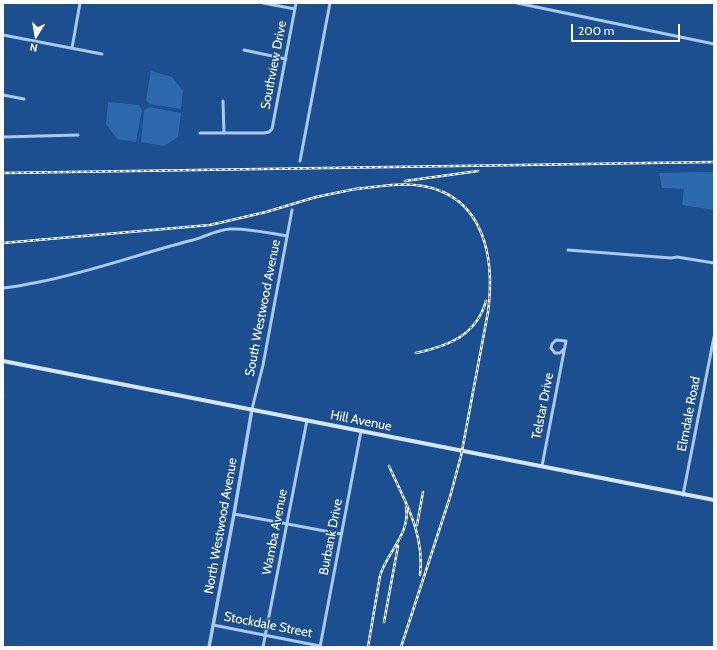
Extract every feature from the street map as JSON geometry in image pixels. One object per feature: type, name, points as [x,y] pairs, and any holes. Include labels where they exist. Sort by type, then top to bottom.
[{"type":"main road","name":"Hill Avenue","points":[[3,361],[714,500]]},
{"type":"street","points":[[72,48],[80,3]]},
{"type":"street","points":[[263,3],[295,9]]},
{"type":"street","name":"Southview Drive","points":[[224,133],[264,132],[270,130],[273,126],[296,3]]},
{"type":"street","points":[[300,161],[330,3]]},
{"type":"street","points":[[517,3],[714,44]]},
{"type":"street","points":[[3,35],[102,54]]},
{"type":"street","points":[[244,50],[286,59]]},
{"type":"street","points":[[3,95],[24,99]]},
{"type":"street","points":[[200,133],[224,133],[223,101]]},
{"type":"street","points":[[3,137],[78,135]]},
{"type":"street","name":"South Westwood Avenue","points":[[252,409],[263,365],[292,210]]},
{"type":"street","points":[[3,288],[60,278],[120,262],[154,250],[198,239],[213,232],[229,229],[242,229],[287,236]]},
{"type":"street","points":[[568,250],[670,258],[677,257],[714,264]]},
{"type":"street","name":"Elmdale Road","points":[[683,494],[714,337]]},
{"type":"street","points":[[556,340],[566,341],[564,349],[560,353],[555,353],[551,348],[552,344],[556,340]]},
{"type":"street","name":"Telstar Drive","points":[[542,466],[564,349]]},
{"type":"street","name":"North Westwood Avenue","points":[[208,647],[234,514],[252,409]]},
{"type":"street","name":"Wamba Avenue","points":[[263,647],[306,420]]},
{"type":"street","name":"Burbank Drive","points":[[320,646],[361,431]]},
{"type":"street","points":[[234,514],[341,534]]},
{"type":"street","name":"Stockdale Street","points":[[213,625],[320,646]]},
{"type":"shaded area","points":[[151,71],[172,77],[183,91],[181,109],[150,104],[146,100]]},
{"type":"shaded area","points":[[108,102],[139,105],[142,110],[136,142],[117,139],[106,124]]},
{"type":"shaded area","points":[[149,107],[181,113],[178,137],[164,146],[141,142],[144,110]]},
{"type":"shaded area","points":[[714,172],[714,210],[682,205],[684,189],[662,188],[659,173]]},
{"type":"railway","points":[[3,173],[714,162]]},
{"type":"railway","points":[[405,181],[478,171]]},
{"type":"railway","points":[[356,189],[406,184],[423,186],[444,192],[460,203],[473,217],[481,233],[487,252],[490,272],[488,312],[461,456],[450,497],[401,647]]},
{"type":"railway","points":[[3,243],[210,225],[266,212],[316,197],[360,188]]},
{"type":"railway","points":[[416,353],[439,347],[459,338],[475,323],[486,301]]},
{"type":"railway","points":[[389,466],[407,505],[417,532],[421,560],[420,575]]},
{"type":"railway","points":[[417,525],[423,492]]},
{"type":"railway","points":[[368,647],[380,576],[387,559],[402,535],[407,517],[406,507]]},
{"type":"railway","points":[[384,622],[398,546]]}]
